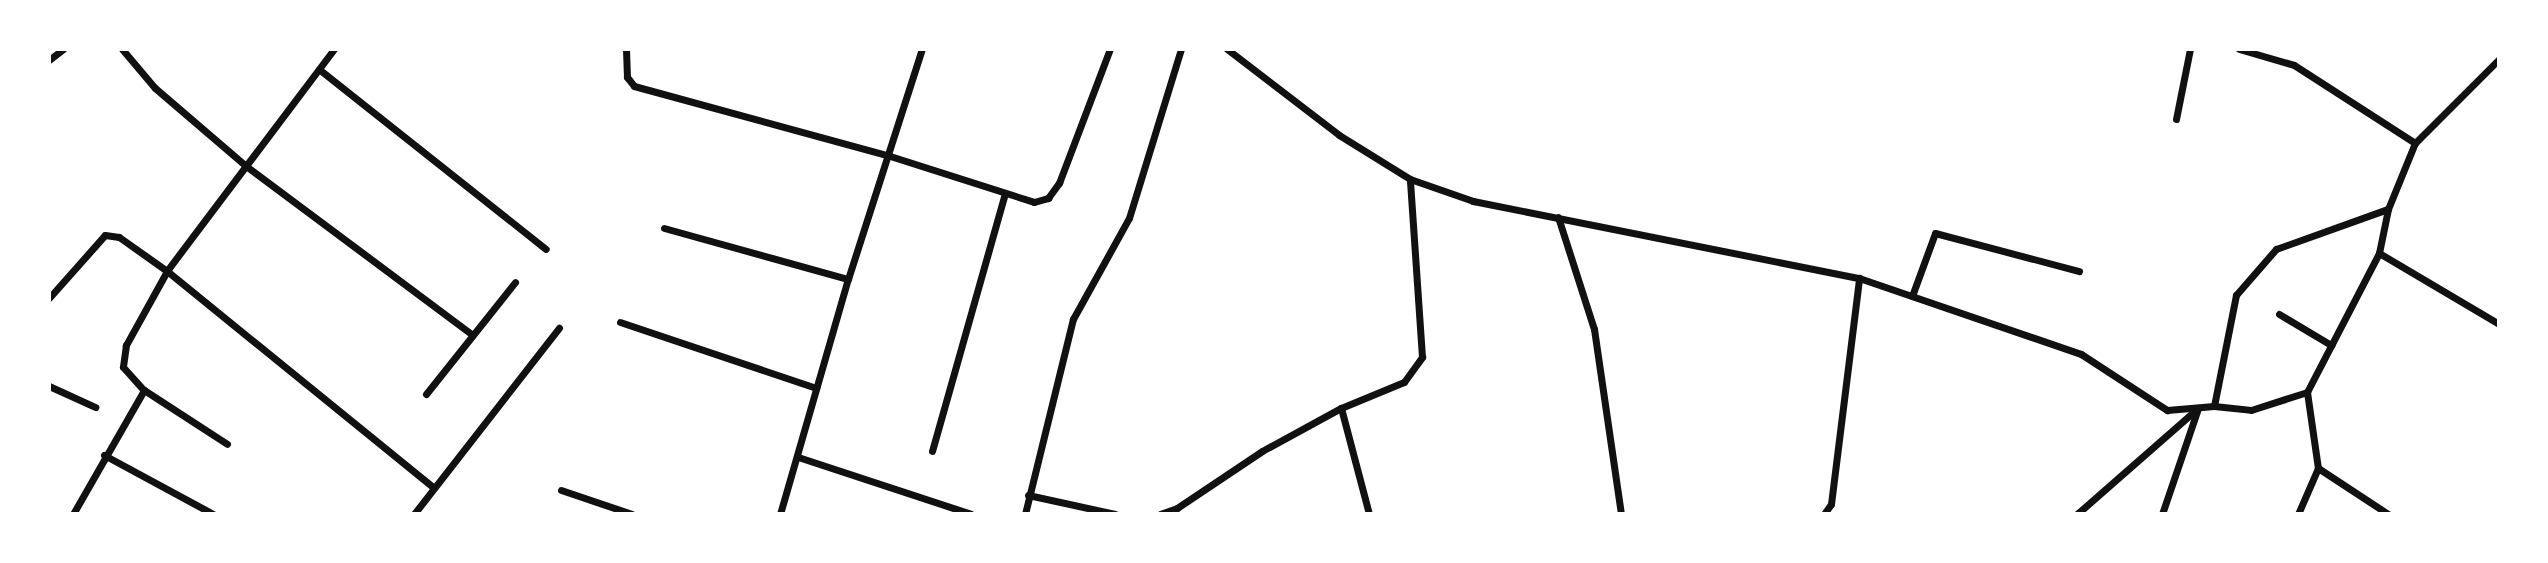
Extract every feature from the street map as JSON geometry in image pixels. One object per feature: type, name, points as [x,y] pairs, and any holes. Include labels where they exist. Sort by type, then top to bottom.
[{"type":"street","points":[[49,60],[63,49]]},
{"type":"street","points":[[122,49],[155,88],[246,166],[471,334]]},
{"type":"street","points":[[227,444],[144,390],[123,367],[122,355],[167,271],[334,49]]},
{"type":"street","points":[[626,49],[627,77],[634,86],[890,156],[1004,196],[1034,202],[1048,198],[1059,183],[1110,49]]},
{"type":"street","points":[[780,514],[795,471],[848,279],[890,156],[922,49]]},
{"type":"street","points":[[1025,514],[1073,319],[1129,218],[1181,49]]},
{"type":"street","points":[[1227,49],[1339,135],[1410,179],[1473,201],[1859,278],[2081,354],[2167,410],[2214,406],[2252,410],[2307,392]]},
{"type":"street","points":[[2176,119],[2190,49]]},
{"type":"street","points":[[2239,49],[2294,65],[2415,143]]},
{"type":"street","points":[[2298,514],[2318,468],[2307,392],[2379,253],[2388,209],[2415,143],[2499,60]]},
{"type":"street","points":[[320,71],[546,249]]},
{"type":"street","points":[[1160,514],[1177,508],[1223,474],[1341,408],[1404,382],[1422,357],[1410,179]]},
{"type":"street","points":[[932,451],[1004,196]]},
{"type":"street","points":[[2214,406],[2236,295],[2276,249],[2388,209]]},
{"type":"street","points":[[1558,217],[1594,329],[1621,514]]},
{"type":"street","points":[[664,228],[848,279]]},
{"type":"street","points":[[1912,296],[1935,233],[2079,271]]},
{"type":"street","points":[[49,298],[105,235],[119,237],[167,271],[432,487]]},
{"type":"street","points":[[2379,253],[2499,324]]},
{"type":"street","points":[[1824,514],[1831,504],[1859,278]]},
{"type":"street","points":[[426,394],[515,282]]},
{"type":"street","points":[[2279,314],[2331,345]]},
{"type":"street","points":[[620,322],[817,388]]},
{"type":"street","points":[[414,514],[432,487],[559,328]]},
{"type":"street","points":[[49,386],[96,407]]},
{"type":"street","points":[[73,514],[144,390]]},
{"type":"street","points":[[1341,408],[1369,514]]},
{"type":"street","points":[[2077,514],[2198,408]]},
{"type":"street","points":[[2162,514],[2198,408]]},
{"type":"street","points":[[104,456],[213,514]]},
{"type":"street","points":[[798,457],[971,514]]},
{"type":"street","points":[[2318,468],[2388,514]]},
{"type":"street","points":[[561,490],[632,514]]},
{"type":"street","points":[[1028,495],[1115,514]]}]
